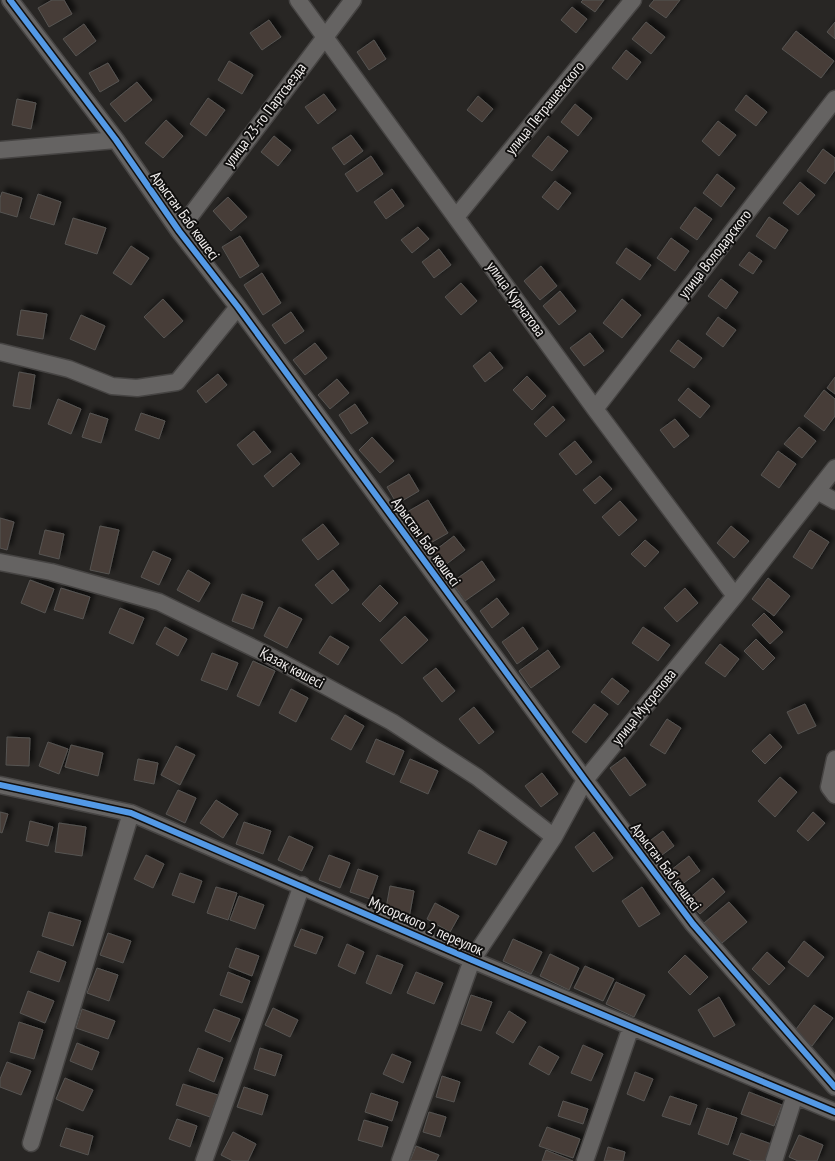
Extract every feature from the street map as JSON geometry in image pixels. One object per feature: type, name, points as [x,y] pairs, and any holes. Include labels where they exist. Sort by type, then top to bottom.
[{"type":"street","name":"Арыстан Баб көшесі","points":[[10,0],[116,140],[179,230],[693,924],[835,1087]]},
{"type":"street","name":"улица Курчатова","points":[[298,0],[595,409],[735,596]]},
{"type":"street","name":"улица 23-го Партсъезда","points":[[179,230],[353,0]]},
{"type":"street","name":"улица Петрашевского","points":[[456,217],[633,0]]},
{"type":"street","name":"улица Володарского","points":[[595,409],[835,99]]},
{"type":"street","points":[[0,150],[116,140]]},
{"type":"street","points":[[0,352],[69,369],[112,386],[137,388],[177,382],[238,308]]},
{"type":"street","name":"улица Мусрепова","points":[[472,960],[554,837],[585,780],[735,596],[835,468]]},
{"type":"street","points":[[817,491],[835,501]]},
{"type":"street","name":"Қазақ көшесі","points":[[0,562],[51,572],[158,602],[268,655],[392,722],[477,777],[554,837]]},
{"type":"street","points":[[835,759],[829,787],[835,795]]},
{"type":"street","name":"Мусорского 2 переулок","points":[[0,785],[131,812],[472,960],[835,1112]]},
{"type":"street","points":[[31,1143],[131,812]]},
{"type":"street","points":[[204,1161],[302,885]]},
{"type":"street","name":"Мусорского 2 переулок","points":[[400,1161],[472,960]]},
{"type":"street","points":[[584,1161],[631,1027]]},
{"type":"street","points":[[774,1161],[795,1095]]},
{"type":"building","points":[[52,0],[64,0],[72,14],[49,27],[38,8]]},
{"type":"building","points":[[583,0],[604,0],[595,12],[581,2]]},
{"type":"building","points":[[654,0],[680,0],[666,18],[649,6]]},
{"type":"building","points":[[572,7],[587,19],[576,33],[561,20]]},
{"type":"building","points":[[269,20],[281,37],[262,50],[250,33]]},
{"type":"building","points":[[646,22],[665,37],[651,54],[632,39]]},
{"type":"building","points":[[835,22],[835,39],[827,32]]},
{"type":"building","points":[[84,24],[96,41],[76,56],[63,39]]},
{"type":"building","points":[[796,31],[834,61],[821,78],[782,49]]},
{"type":"building","points":[[374,40],[386,59],[369,70],[357,52]]},
{"type":"building","points":[[626,50],[641,62],[627,80],[612,68]]},
{"type":"building","points":[[229,61],[253,75],[242,94],[218,80]]},
{"type":"building","points":[[108,63],[119,81],[100,92],[89,73]]},
{"type":"building","points":[[137,82],[152,100],[125,122],[110,104]]},
{"type":"building","points":[[324,94],[336,110],[318,124],[305,107]]},
{"type":"building","points":[[746,95],[767,112],[756,126],[735,110]]},
{"type":"building","points":[[478,96],[493,109],[482,122],[467,110]]},
{"type":"building","points":[[208,98],[225,110],[206,136],[190,124]]},
{"type":"building","points":[[17,99],[36,103],[31,129],[12,125]]},
{"type":"building","points":[[575,104],[592,118],[578,136],[561,122]]},
{"type":"building","points":[[166,120],[183,136],[163,158],[145,143]]},
{"type":"building","points":[[718,121],[736,135],[719,156],[702,141]]},
{"type":"building","points":[[351,135],[363,151],[344,165],[332,148]]},
{"type":"building","points":[[274,136],[291,150],[278,166],[261,152]]},
{"type":"building","points":[[548,136],[568,151],[552,171],[532,156]]},
{"type":"building","points":[[823,149],[835,158],[835,170],[825,184],[807,171]]},
{"type":"building","points":[[371,156],[383,174],[357,192],[345,174]]},
{"type":"building","points":[[717,174],[735,188],[721,207],[703,193]]},
{"type":"building","points":[[555,181],[571,193],[558,210],[542,197]]},
{"type":"building","points":[[800,182],[815,195],[798,215],[783,203]]},
{"type":"building","points":[[392,189],[404,206],[386,219],[374,202]]},
{"type":"building","points":[[2,192],[22,198],[17,217],[0,212]]},
{"type":"building","points":[[38,194],[61,202],[54,225],[30,218]]},
{"type":"building","points":[[228,197],[247,217],[231,231],[213,211]]},
{"type":"building","points":[[695,207],[712,219],[697,240],[680,228]]},
{"type":"building","points":[[769,217],[788,230],[775,249],[756,236]]},
{"type":"building","points":[[73,218],[106,228],[97,254],[65,244]]},
{"type":"building","points":[[418,227],[429,239],[412,253],[401,240]]},
{"type":"building","points":[[240,236],[259,266],[240,278],[222,247]]},
{"type":"building","points":[[671,238],[689,251],[675,271],[657,258]]},
{"type":"building","points":[[131,246],[149,258],[131,285],[113,273]]},
{"type":"building","points":[[626,248],[651,265],[640,280],[616,263]]},
{"type":"building","points":[[439,249],[451,265],[434,278],[422,262]]},
{"type":"building","points":[[749,252],[762,261],[753,274],[739,265]]},
{"type":"building","points":[[541,266],[557,286],[540,300],[524,281]]},
{"type":"building","points":[[262,273],[281,303],[263,315],[244,285]]},
{"type":"building","points":[[721,279],[738,292],[726,309],[708,296]]},
{"type":"building","points":[[461,283],[477,301],[461,315],[445,297]]},
{"type":"building","points":[[560,291],[576,311],[559,325],[543,306]]},
{"type":"building","points":[[163,299],[183,321],[164,338],[144,317]]},
{"type":"building","points":[[622,299],[641,315],[622,338],[603,323]]},
{"type":"building","points":[[21,310],[47,314],[43,339],[17,335]]},
{"type":"building","points":[[291,312],[304,331],[285,344],[272,325]]},
{"type":"building","points":[[81,315],[105,326],[95,350],[70,339]]},
{"type":"building","points":[[718,317],[736,330],[723,347],[706,334]]},
{"type":"building","points":[[590,333],[604,351],[584,366],[570,348]]},
{"type":"building","points":[[678,340],[702,358],[694,368],[670,351]]},
{"type":"building","points":[[315,343],[327,358],[305,375],[293,360]]},
{"type":"building","points":[[490,352],[503,368],[485,382],[473,366]]},
{"type":"building","points":[[19,372],[35,375],[30,409],[13,406]]},
{"type":"building","points":[[218,374],[227,385],[206,403],[197,391]]},
{"type":"building","points":[[527,376],[546,396],[532,410],[513,390]]},
{"type":"building","points":[[835,377],[835,394],[827,388]]},
{"type":"building","points":[[337,379],[349,393],[330,409],[318,395]]},
{"type":"building","points":[[688,388],[710,406],[700,418],[678,400]]},
{"type":"building","points":[[824,390],[835,399],[835,416],[824,431],[804,416]]},
{"type":"building","points":[[58,399],[81,409],[71,434],[48,424]]},
{"type":"building","points":[[355,404],[368,423],[351,434],[339,415]]},
{"type":"building","points":[[553,406],[565,420],[546,437],[534,424]]},
{"type":"building","points":[[90,413],[108,419],[101,443],[82,437]]},
{"type":"building","points":[[141,413],[165,421],[159,439],[135,430]]},
{"type":"building","points":[[675,419],[689,436],[674,448],[660,430]]},
{"type":"building","points":[[799,427],[816,441],[802,458],[784,444]]},
{"type":"building","points":[[254,431],[271,452],[253,465],[237,445]]},
{"type":"building","points":[[372,437],[394,461],[380,473],[359,450]]},
{"type":"building","points":[[575,441],[592,462],[576,475],[559,454]]},
{"type":"building","points":[[778,451],[796,464],[779,488],[761,475]]},
{"type":"building","points":[[291,453],[300,464],[273,487],[264,476]]},
{"type":"building","points":[[409,474],[419,491],[397,504],[387,487]]},
{"type":"building","points":[[600,476],[612,489],[595,504],[583,490]]},
{"type":"building","points":[[428,500],[448,533],[427,545],[407,512]]},
{"type":"building","points":[[620,501],[637,520],[619,536],[602,517]]},
{"type":"building","points":[[0,518],[14,522],[7,550],[0,548]]},
{"type":"building","points":[[323,524],[339,544],[318,560],[302,540]]},
{"type":"building","points":[[100,526],[119,530],[109,574],[90,570]]},
{"type":"building","points":[[731,526],[749,541],[734,558],[717,543]]},
{"type":"building","points":[[45,530],[64,534],[59,559],[39,554]]},
{"type":"building","points":[[810,530],[829,542],[812,569],[793,557]]},
{"type":"building","points":[[454,536],[465,550],[444,566],[433,552]]},
{"type":"building","points":[[645,540],[659,552],[645,567],[631,554]]},
{"type":"building","points":[[153,551],[171,559],[159,585],[141,577]]},
{"type":"building","points":[[482,561],[495,580],[465,601],[452,582]]},
{"type":"building","points":[[188,570],[210,583],[199,602],[177,590]]},
{"type":"building","points":[[333,570],[349,590],[332,604],[315,585]]},
{"type":"building","points":[[768,578],[790,596],[774,616],[752,599]]},
{"type":"building","points":[[30,580],[54,589],[45,613],[21,603]]},
{"type":"building","points":[[380,585],[398,603],[380,622],[362,604]]},
{"type":"building","points":[[61,588],[90,597],[83,619],[54,610]]},
{"type":"building","points":[[685,588],[698,603],[677,622],[664,608]]},
{"type":"building","points":[[242,594],[263,602],[253,629],[232,621]]},
{"type":"building","points":[[497,598],[509,614],[492,628],[480,611]]},
{"type":"building","points":[[279,607],[302,619],[287,648],[264,636]]},
{"type":"building","points":[[120,608],[144,618],[133,644],[109,633]]},
{"type":"building","points":[[764,613],[783,632],[770,644],[752,625]]},
{"type":"building","points":[[405,616],[428,640],[402,664],[380,640]]},
{"type":"building","points":[[165,627],[187,639],[178,656],[156,644]]},
{"type":"building","points":[[523,627],[538,649],[517,664],[502,642]]},
{"type":"building","points":[[643,627],[670,645],[658,661],[632,643]]},
{"type":"building","points":[[330,636],[349,647],[338,665],[319,653]]},
{"type":"building","points":[[756,639],[775,658],[763,670],[744,651]]},
{"type":"building","points":[[720,644],[739,659],[725,677],[705,663]]},
{"type":"building","points":[[548,650],[560,667],[531,688],[519,671]]},
{"type":"building","points":[[212,653],[238,663],[227,690],[201,680]]},
{"type":"building","points":[[253,661],[275,671],[259,706],[237,696]]},
{"type":"building","points":[[436,668],[455,691],[442,702],[423,678]]},
{"type":"building","points":[[612,678],[629,691],[618,705],[601,692]]},
{"type":"building","points":[[291,689],[308,698],[296,722],[279,713]]},
{"type":"building","points":[[594,704],[608,714],[586,743],[572,732]]},
{"type":"building","points":[[805,704],[816,726],[798,734],[787,712]]},
{"type":"building","points":[[474,707],[494,732],[479,744],[459,719]]},
{"type":"building","points":[[345,715],[364,726],[351,750],[331,739]]},
{"type":"building","points":[[667,719],[681,728],[665,754],[650,745]]},
{"type":"building","points":[[770,734],[782,747],[765,764],[752,751]]},
{"type":"building","points":[[7,737],[30,738],[29,766],[6,765]]},
{"type":"building","points":[[376,739],[404,751],[394,775],[366,762]]},
{"type":"building","points":[[48,742],[68,749],[59,774],[39,766]]},
{"type":"building","points":[[71,745],[103,753],[98,776],[65,767]]},
{"type":"building","points":[[176,746],[195,755],[180,785],[161,775]]},
{"type":"building","points":[[625,757],[646,785],[630,796],[610,768]]},
{"type":"building","points":[[138,759],[158,763],[154,784],[134,780]]},
{"type":"building","points":[[410,759],[438,771],[428,794],[400,782]]},
{"type":"building","points":[[542,773],[558,794],[541,807],[525,786]]},
{"type":"building","points":[[780,777],[797,792],[775,817],[758,801]]},
{"type":"building","points":[[178,790],[196,798],[185,823],[166,814]]},
{"type":"building","points":[[216,800],[238,814],[223,838],[200,823]]},
{"type":"building","points":[[0,812],[8,814],[2,833],[0,832]]},
{"type":"building","points":[[813,812],[825,823],[808,841],[797,831]]},
{"type":"building","points":[[30,821],[53,827],[48,846],[26,841]]},
{"type":"building","points":[[244,822],[271,831],[263,854],[236,844]]},
{"type":"building","points":[[59,823],[86,827],[82,856],[55,852]]},
{"type":"building","points":[[479,830],[507,842],[496,865],[468,853]]},
{"type":"building","points":[[663,831],[674,846],[654,861],[643,846]]},
{"type":"building","points":[[594,832],[613,858],[593,872],[575,847]]},
{"type":"building","points":[[289,836],[313,847],[302,871],[278,860]]},
{"type":"building","points":[[146,855],[164,864],[153,888],[134,879]]},
{"type":"building","points":[[329,855],[350,863],[340,888],[319,880]]},
{"type":"building","points":[[689,856],[700,871],[677,888],[666,874]]},
{"type":"building","points":[[358,869],[378,876],[370,899],[350,892]]},
{"type":"building","points":[[180,873],[202,881],[194,903],[172,895]]},
{"type":"building","points":[[713,878],[725,892],[700,914],[687,900]]},
{"type":"building","points":[[390,886],[414,891],[409,918],[385,914]]},
{"type":"building","points":[[216,887],[237,893],[228,920],[207,913]]},
{"type":"building","points":[[642,887],[660,914],[639,927],[622,901]]},
{"type":"building","points":[[239,896],[264,905],[255,929],[230,920]]},
{"type":"building","points":[[729,902],[747,922],[722,943],[704,923]]},
{"type":"building","points":[[435,903],[459,916],[450,932],[427,919]]},
{"type":"building","points":[[49,912],[81,921],[73,946],[42,936]]},
{"type":"building","points":[[301,929],[323,937],[316,954],[294,946]]},
{"type":"building","points":[[108,933],[131,941],[123,963],[100,955]]},
{"type":"building","points":[[513,939],[542,952],[531,974],[503,961]]},
{"type":"building","points":[[804,941],[824,957],[808,977],[788,962]]},
{"type":"building","points":[[347,944],[364,952],[355,974],[338,966]]},
{"type":"building","points":[[236,948],[259,956],[252,976],[229,967]]},
{"type":"building","points":[[38,951],[66,962],[59,982],[30,972]]},
{"type":"building","points":[[767,952],[785,968],[769,985],[752,969]]},
{"type":"building","points":[[550,954],[579,968],[569,990],[540,976]]},
{"type":"building","points":[[377,955],[403,965],[391,994],[366,983]]},
{"type":"building","points":[[685,955],[708,977],[690,995],[668,972]]},
{"type":"building","points":[[585,966],[614,979],[603,1001],[574,988]]},
{"type":"building","points":[[97,968],[118,975],[109,1001],[87,993]]},
{"type":"building","points":[[228,972],[250,981],[242,1003],[220,995]]},
{"type":"building","points":[[416,972],[443,983],[434,1004],[407,993]]},
{"type":"building","points":[[616,982],[645,995],[634,1017],[606,1004]]},
{"type":"building","points":[[28,991],[54,1001],[45,1023],[20,1013]]},
{"type":"building","points":[[471,995],[492,1002],[481,1031],[461,1024]]},
{"type":"building","points":[[719,997],[735,1025],[714,1037],[698,1010]]},
{"type":"building","points":[[814,1005],[833,1018],[812,1046],[794,1032]]},
{"type":"building","points":[[273,1008],[298,1020],[290,1037],[265,1025]]},
{"type":"building","points":[[82,1009],[115,1021],[108,1039],[76,1028]]},
{"type":"building","points":[[214,1009],[240,1019],[230,1042],[205,1031]]},
{"type":"building","points":[[509,1011],[526,1022],[513,1043],[496,1033]]},
{"type":"building","points":[[19,1022],[43,1030],[34,1059],[10,1052]]},
{"type":"building","points":[[77,1043],[99,1052],[92,1070],[70,1061]]},
{"type":"building","points":[[583,1045],[603,1054],[591,1081],[571,1073]]},
{"type":"building","points":[[539,1046],[559,1057],[549,1075],[529,1064]]},
{"type":"building","points":[[198,1048],[223,1058],[214,1082],[189,1071]]},
{"type":"building","points":[[260,1048],[282,1055],[275,1076],[254,1069]]},
{"type":"building","points":[[392,1054],[411,1062],[403,1083],[383,1074]]},
{"type":"building","points":[[7,1062],[31,1071],[21,1095],[0,1087],[0,1079]]},
{"type":"building","points":[[635,1072],[653,1079],[644,1101],[627,1094]]},
{"type":"building","points":[[442,1076],[460,1082],[454,1102],[436,1097]]},
{"type":"building","points":[[65,1078],[93,1090],[83,1111],[56,1099]]},
{"type":"building","points":[[183,1084],[218,1095],[210,1117],[176,1105]]},
{"type":"building","points":[[244,1087],[268,1095],[262,1115],[237,1107]]},
{"type":"building","points":[[749,1092],[782,1105],[774,1126],[741,1114]]},
{"type":"building","points":[[371,1093],[398,1102],[392,1121],[365,1112]]},
{"type":"building","points":[[670,1096],[697,1105],[690,1125],[662,1116]]},
{"type":"building","points":[[563,1101],[588,1109],[583,1124],[558,1116]]},
{"type":"building","points":[[707,1108],[737,1118],[728,1145],[698,1134]]},
{"type":"building","points":[[429,1112],[446,1117],[440,1137],[423,1132]]},
{"type":"building","points":[[177,1119],[197,1126],[190,1147],[169,1139]]},
{"type":"building","points":[[364,1120],[388,1127],[382,1147],[358,1140]]},
{"type":"building","points":[[547,1127],[580,1139],[573,1158],[539,1146]]},
{"type":"building","points":[[66,1128],[93,1136],[88,1155],[60,1146]]},
{"type":"building","points":[[233,1132],[256,1144],[248,1161],[233,1161],[221,1155]]},
{"type":"building","points":[[741,1133],[774,1145],[768,1161],[752,1161],[733,1154]]},
{"type":"building","points":[[799,1135],[823,1145],[817,1161],[798,1161],[789,1157]]},
{"type":"building","points":[[416,1146],[439,1155],[436,1161],[410,1161]]},
{"type":"building","points":[[608,1147],[625,1152],[623,1161],[604,1161]]},
{"type":"building","points":[[546,1150],[573,1161],[542,1161]]},
{"type":"cycle path","points":[[10,0],[116,140],[179,231],[238,307],[693,924],[835,1087]]},
{"type":"cycle path","points":[[0,785],[131,813],[472,960],[835,1112]]}]
